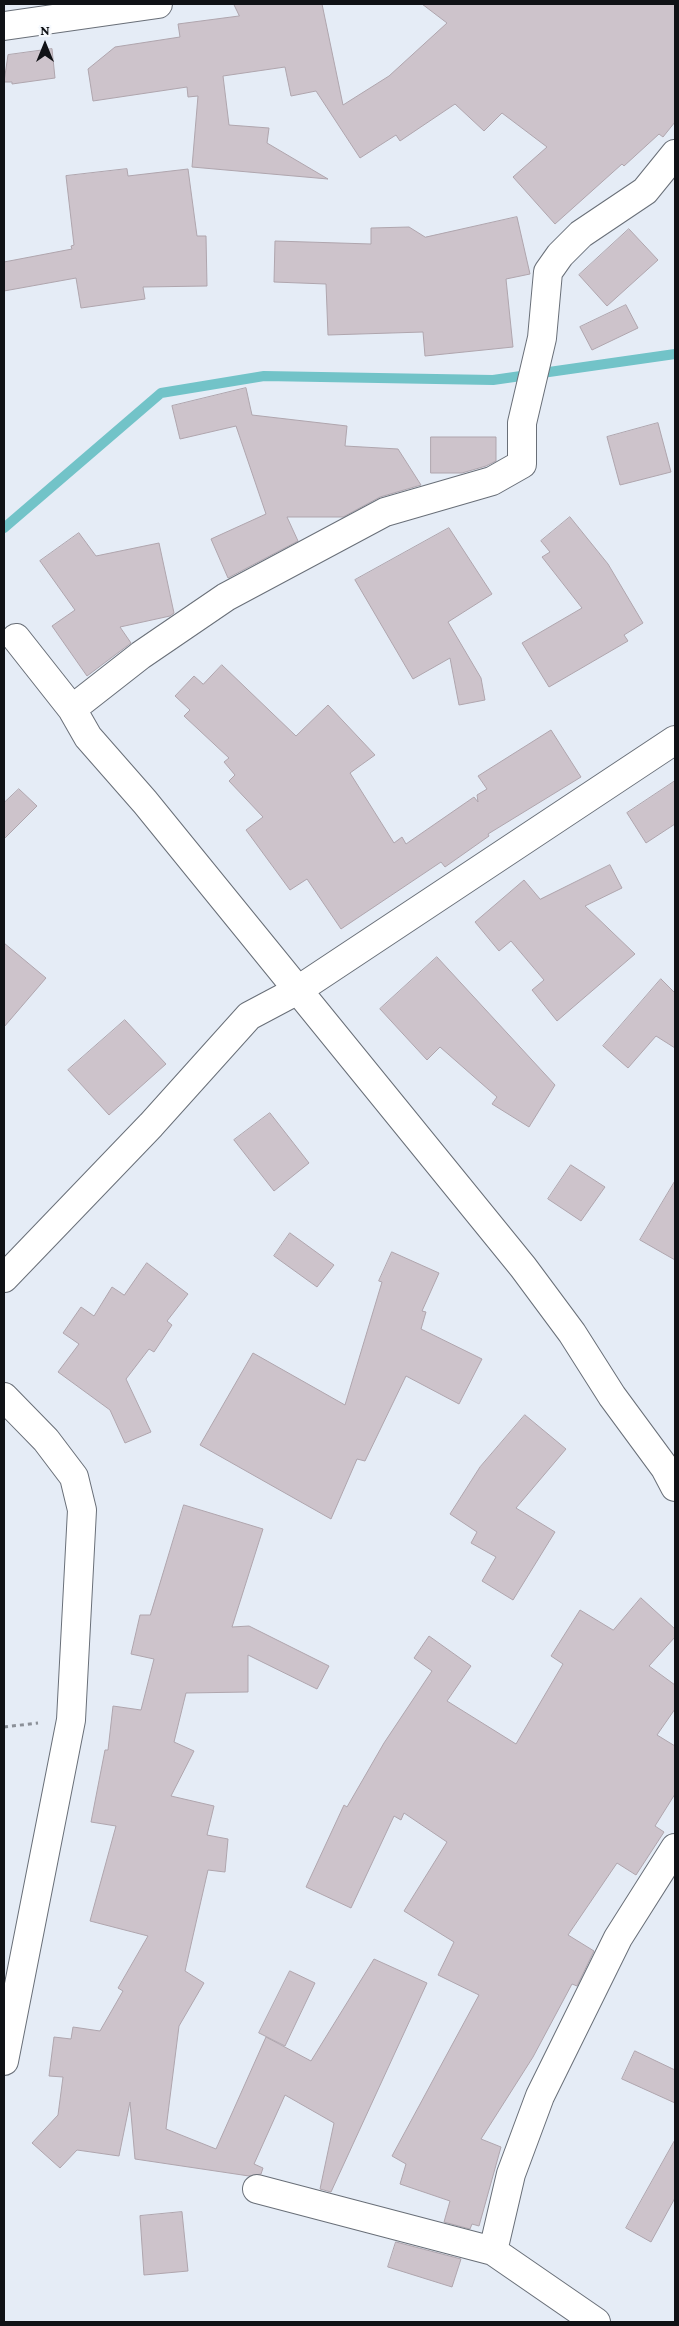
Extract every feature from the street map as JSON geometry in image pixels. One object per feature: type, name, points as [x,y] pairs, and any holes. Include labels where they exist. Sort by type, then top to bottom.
[{"type":"street","points":[[4,26],[158,4]]},
{"type":"street","points":[[72,710],[141,655],[226,597],[385,512],[492,481],[522,464],[522,423],[542,338],[548,272],[560,255],[581,234],[645,191],[675,154]]},
{"type":"street","points":[[16,638],[72,710],[88,737],[145,802],[523,1267],[572,1333],[612,1396],[665,1468],[675,1487]]},
{"type":"street","points":[[4,1278],[150,1125],[249,1016],[298,990],[675,740]]},
{"type":"street","points":[[4,1397],[46,1440],[74,1477],[82,1510],[71,1720],[4,2061]]},
{"type":"street","points":[[493,2251],[511,2174],[540,2096],[618,1938],[675,1848]]},
{"type":"street","points":[[256,2189],[493,2251],[596,2322]]},
{"type":"building","points":[[234,4],[322,4],[343,105],[389,76],[447,23],[422,4],[675,4],[675,122],[663,137],[659,134],[624,166],[622,164],[555,224],[513,177],[547,147],[502,113],[484,131],[455,104],[400,141],[396,135],[360,158],[316,91],[291,96],[285,67],[223,76],[229,125],[269,128],[267,143],[328,179],[192,167],[198,96],[188,97],[187,87],[93,101],[88,69],[115,47],[180,37],[178,24],[239,16]]},
{"type":"building","points":[[52,49],[55,78],[12,84],[12,82],[4,82],[8,55]]},
{"type":"building","points":[[127,169],[128,176],[188,169],[197,236],[206,236],[207,286],[143,287],[145,299],[81,308],[76,278],[4,291],[4,262],[72,249],[71,246],[74,245],[66,176]]},
{"type":"building","points":[[517,217],[530,274],[506,279],[513,347],[425,356],[423,332],[328,335],[326,284],[274,282],[275,241],[371,244],[371,228],[409,227],[425,237]]},
{"type":"building","points":[[629,229],[658,260],[607,306],[579,275]]},
{"type":"building","points":[[626,305],[638,328],[592,350],[580,327]]},
{"type":"building","points":[[246,388],[252,415],[347,426],[345,446],[398,449],[421,485],[380,497],[343,517],[287,517],[298,541],[228,578],[211,539],[266,514],[236,426],[180,439],[172,406]]},
{"type":"building","points":[[658,423],[671,472],[620,485],[607,437]]},
{"type":"building","points":[[431,437],[496,437],[496,461],[462,473],[431,473]]},
{"type":"building","points":[[570,517],[608,564],[643,623],[624,635],[628,641],[549,687],[522,643],[582,608],[542,557],[550,552],[541,541]]},
{"type":"building","points":[[449,528],[492,594],[448,622],[481,678],[485,700],[459,705],[450,658],[413,679],[355,580]]},
{"type":"building","points":[[79,533],[96,556],[159,543],[174,613],[170,616],[120,627],[131,643],[87,676],[52,626],[75,610],[40,561]]},
{"type":"building","points":[[222,665],[296,736],[328,705],[375,755],[350,773],[394,843],[402,837],[406,844],[474,797],[478,802],[477,795],[487,789],[478,776],[551,730],[581,777],[488,834],[489,836],[445,867],[441,862],[341,929],[307,879],[290,890],[246,830],[263,817],[229,781],[235,775],[224,762],[229,758],[184,716],[190,710],[175,696],[194,676],[203,684]]},
{"type":"building","points":[[675,781],[675,824],[646,843],[627,813]]},
{"type":"building","points":[[19,789],[37,806],[4,839],[4,803]]},
{"type":"building","points":[[610,865],[622,888],[585,906],[635,954],[557,1021],[532,990],[544,980],[511,941],[499,951],[475,922],[524,880],[540,899]]},
{"type":"building","points":[[4,943],[46,978],[4,1027]]},
{"type":"building","points":[[437,957],[555,1085],[529,1127],[492,1104],[497,1097],[440,1047],[427,1060],[380,1009]]},
{"type":"building","points":[[661,979],[675,993],[675,1048],[656,1036],[628,1068],[603,1046]]},
{"type":"building","points":[[125,1020],[166,1064],[109,1115],[68,1070]]},
{"type":"building","points":[[270,1113],[309,1163],[274,1191],[234,1140]]},
{"type":"building","points":[[571,1165],[605,1187],[581,1221],[548,1199]]},
{"type":"building","points":[[675,1181],[675,1260],[640,1240]]},
{"type":"building","points":[[290,1233],[334,1265],[317,1287],[274,1256]]},
{"type":"building","points":[[392,1252],[439,1273],[422,1311],[426,1312],[421,1329],[482,1359],[459,1404],[406,1376],[365,1461],[357,1459],[331,1519],[200,1445],[253,1353],[345,1405],[382,1282],[379,1281]]},
{"type":"building","points":[[147,1263],[188,1294],[167,1321],[172,1325],[154,1352],[149,1349],[126,1379],[151,1432],[125,1443],[110,1410],[58,1372],[79,1344],[63,1333],[81,1307],[94,1316],[112,1287],[124,1295]]},
{"type":"building","points":[[525,1415],[566,1449],[516,1508],[555,1532],[513,1600],[482,1581],[496,1557],[471,1543],[477,1532],[450,1514],[480,1467]]},
{"type":"building","points":[[184,1505],[263,1529],[232,1627],[249,1626],[329,1666],[317,1689],[248,1655],[248,1692],[186,1693],[174,1742],[194,1751],[171,1796],[214,1806],[207,1835],[228,1839],[225,1872],[208,1870],[185,1971],[204,1983],[179,2026],[166,2129],[216,2149],[266,2037],[311,2061],[374,1959],[427,1983],[331,2192],[320,2189],[334,2123],[285,2095],[254,2164],[263,2168],[261,2174],[249,2176],[135,2159],[130,2102],[119,2156],[77,2150],[60,2168],[32,2143],[58,2115],[63,2077],[49,2076],[54,2037],[71,2039],[73,2027],[100,2031],[123,1991],[118,1988],[148,1936],[90,1921],[116,1826],[91,1822],[105,1750],[108,1750],[113,1706],[141,1710],[154,1659],[131,1654],[140,1615],[150,1615]]},
{"type":"building","points":[[641,1598],[675,1629],[675,1637],[649,1666],[675,1685],[675,1709],[657,1735],[675,1746],[675,1794],[655,1826],[664,1832],[636,1875],[617,1863],[568,1935],[594,1951],[577,1986],[572,1984],[533,2057],[481,2139],[501,2147],[479,2226],[472,2224],[470,2229],[444,2222],[450,2201],[400,2184],[406,2164],[392,2156],[479,1995],[438,1975],[454,1942],[404,1911],[447,1842],[404,1813],[401,1820],[394,1816],[351,1908],[306,1887],[344,1805],[347,1807],[384,1743],[432,1671],[414,1658],[429,1636],[471,1666],[447,1701],[516,1744],[563,1664],[551,1656],[580,1610],[613,1630]]},
{"type":"building","points":[[290,1971],[315,1983],[285,2046],[259,2033]]},
{"type":"building","points":[[635,2051],[675,2070],[675,2103],[622,2079]]},
{"type":"building","points":[[675,2140],[675,2198],[651,2242],[626,2228]]},
{"type":"building","points":[[182,2212],[188,2271],[144,2275],[140,2216]]},
{"type":"building","points":[[396,2242],[461,2259],[452,2287],[388,2267]]},
{"type":"waterway","points":[[4,528],[161,393],[264,376],[493,380],[675,354]]}]
